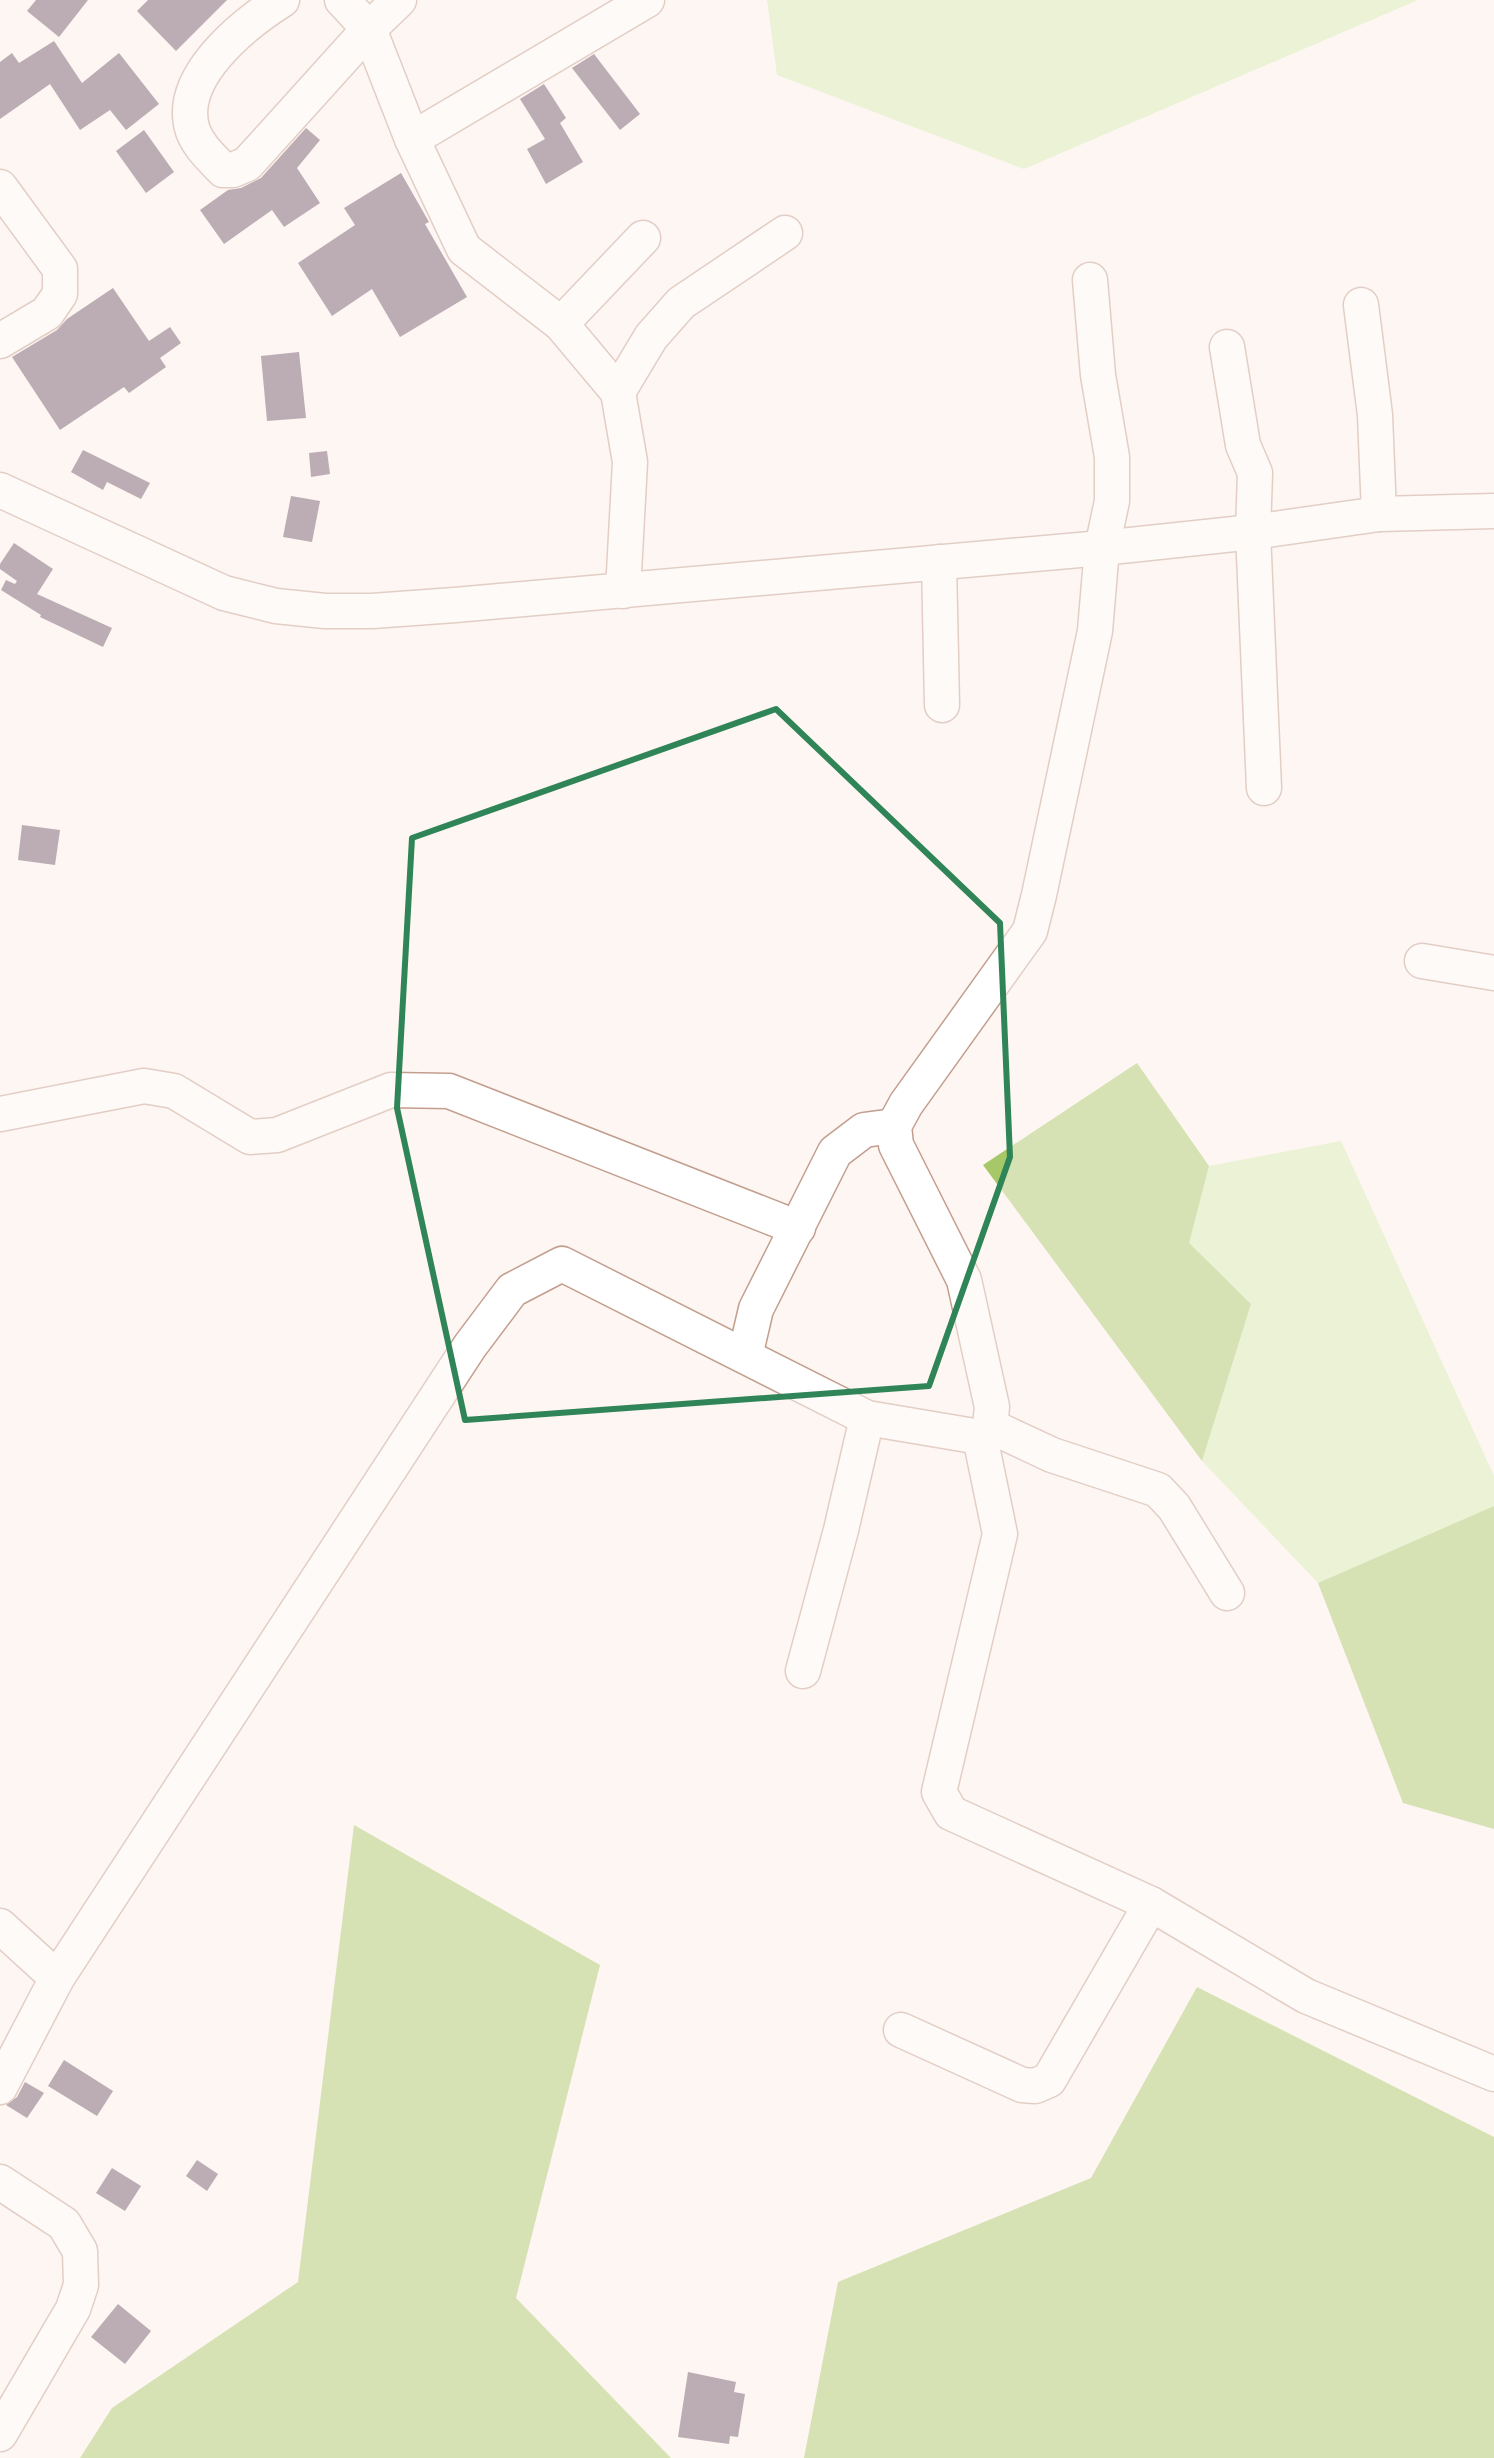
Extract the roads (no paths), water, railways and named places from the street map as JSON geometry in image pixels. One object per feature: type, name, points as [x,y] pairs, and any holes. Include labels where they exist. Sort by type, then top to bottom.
[{"type":"street","points":[[282,0],[254,18],[210,62],[194,85],[192,129],[204,151],[223,170],[233,170],[247,164],[399,0]]},
{"type":"street","points":[[342,0],[369,29],[412,139],[464,249],[561,324],[618,392],[630,462],[623,591]]},
{"type":"street","points":[[412,139],[647,0]]},
{"type":"street","points":[[0,187],[60,269],[60,294],[47,313],[0,341]]},
{"type":"street","points":[[618,392],[651,337],[681,303],[785,233]]},
{"type":"street","points":[[561,324],[643,238]]},
{"type":"street","points":[[1090,280],[1098,375],[1112,457],[1112,501],[1102,548],[1095,631],[1030,931],[906,1104],[894,1126],[896,1145],[964,1280],[992,1407],[985,1432],[1000,1534],[939,1792],[951,1813],[1151,1904],[1306,1996],[1494,2074]]},
{"type":"street","points":[[1361,305],[1375,415],[1379,514]]},
{"type":"street","points":[[1227,347],[1243,445],[1255,473],[1253,532],[1264,788]]},
{"type":"street","points":[[1,489],[224,593],[276,606],[325,611],[372,611],[623,591],[1102,548],[1253,532],[1379,514],[1494,511]]},
{"type":"street","points":[[939,562],[942,705]]},
{"type":"street","points":[[1422,961],[1494,973]]},
{"type":"street","points":[[0,1114],[144,1086],[174,1091],[250,1137],[277,1135],[391,1090],[449,1091],[798,1228]]},
{"type":"street","points":[[745,1356],[756,1309],[835,1152],[864,1130],[894,1126]]},
{"type":"street","points":[[0,2087],[57,1978],[470,1346],[512,1290],[562,1264],[867,1418],[985,1432],[1158,1490],[1174,1507],[1227,1593]]},
{"type":"street","points":[[803,1671],[867,1418]]},
{"type":"street","points":[[901,2030],[1022,2085],[1035,2086],[1049,2080],[1151,1904]]},
{"type":"street","points":[[0,1926],[57,1978]]},
{"type":"street","points":[[0,2182],[64,2224],[80,2251],[81,2285],[73,2309],[0,2434]]}]
